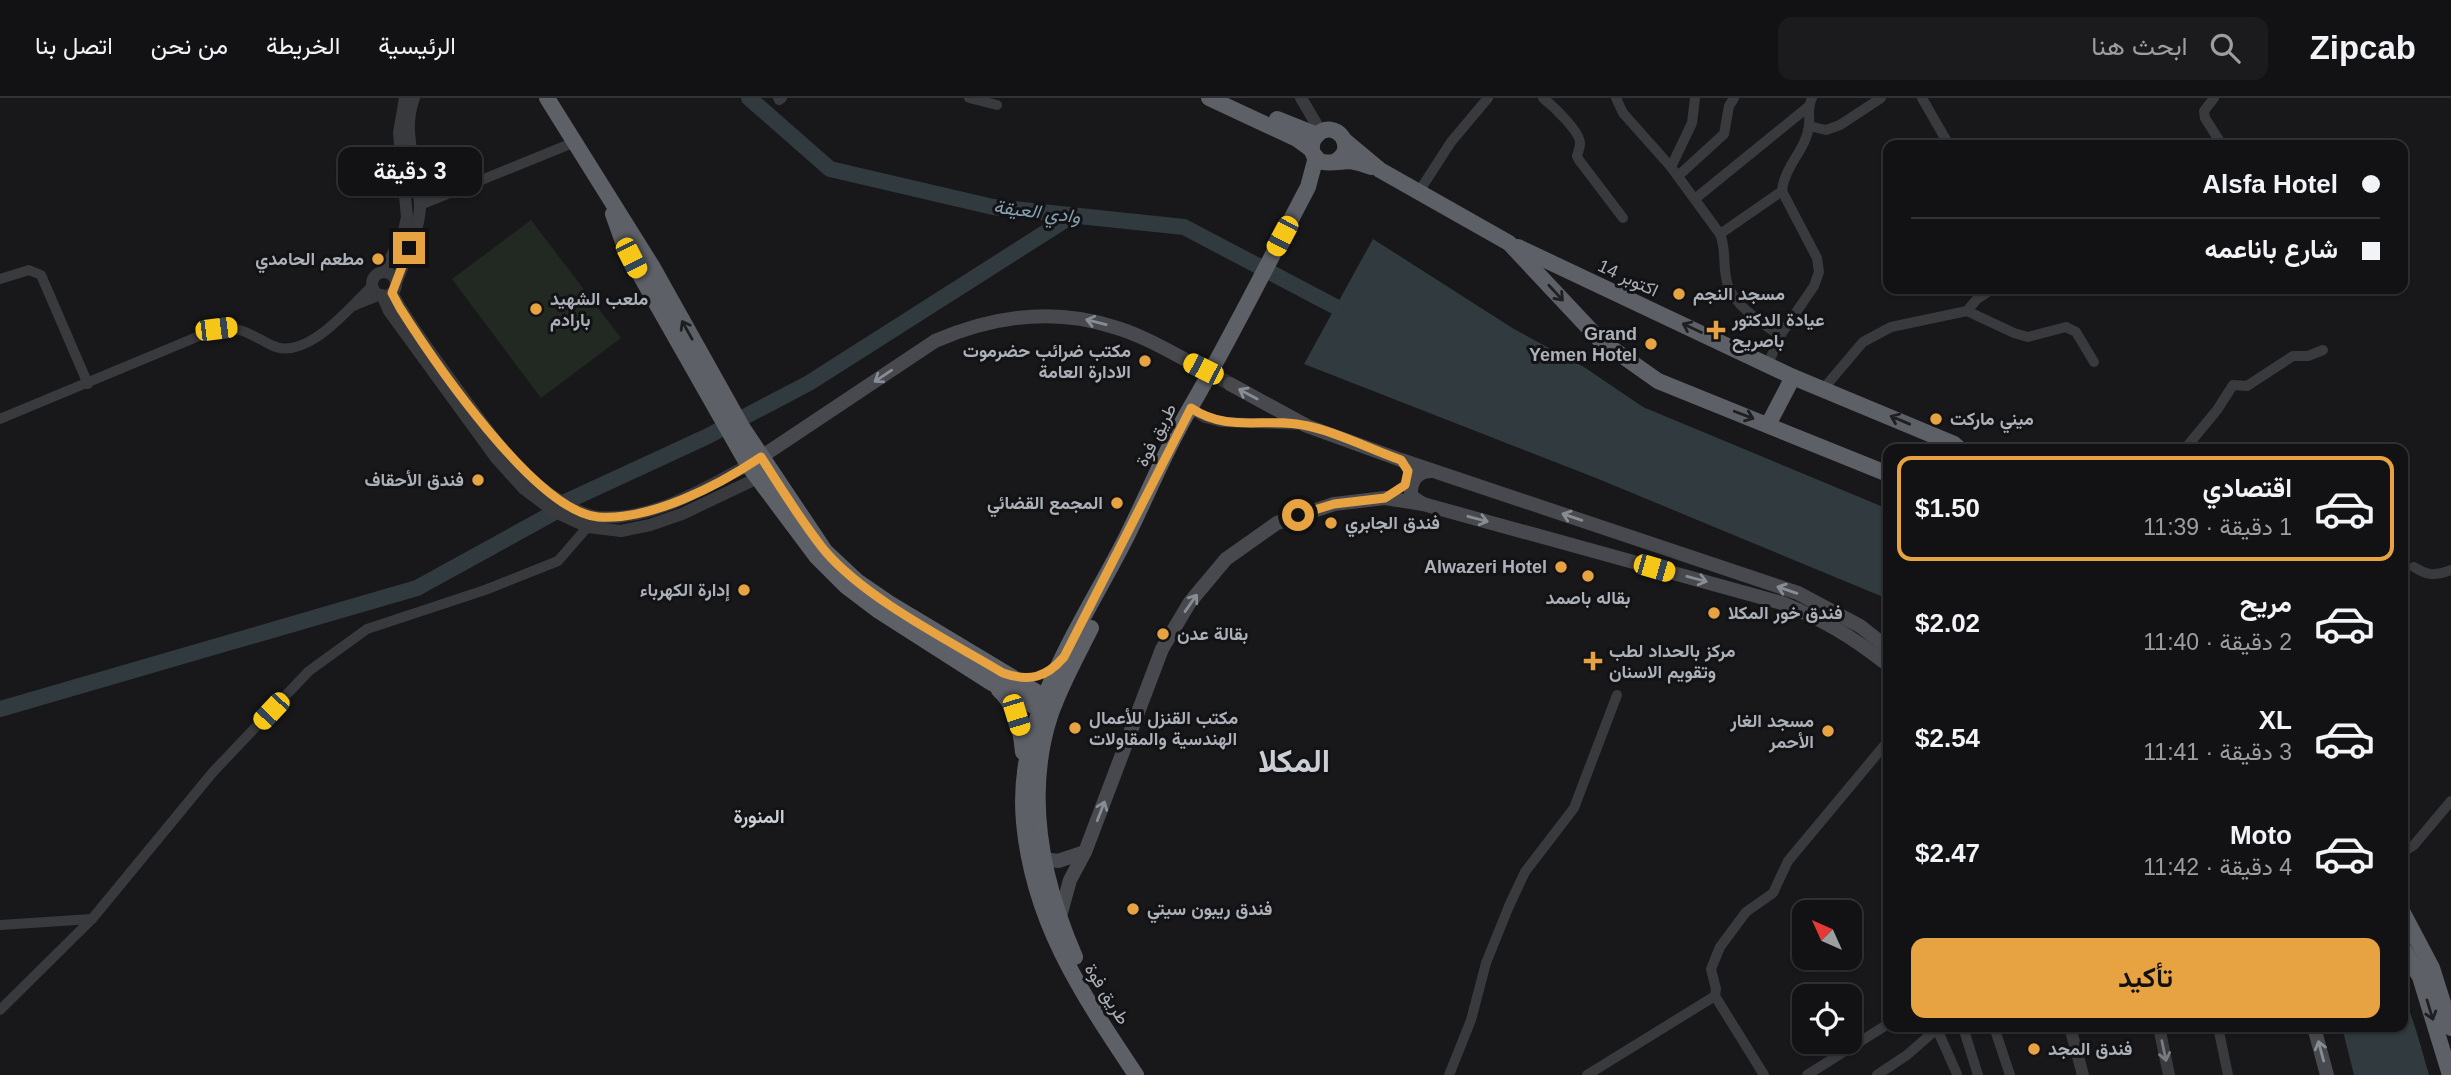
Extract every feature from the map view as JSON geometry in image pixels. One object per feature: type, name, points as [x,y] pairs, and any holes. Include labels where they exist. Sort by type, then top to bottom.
[{"type":"highway","points":[[547,98],[652,266],[727,413],[755,461],[825,551],[857,581],[996,677],[1048,706]]},
{"type":"highway","points":[[1209,98],[1322,150],[1380,170],[1509,243],[1600,340],[1658,382],[1883,472]]},
{"type":"highway","points":[[1232,98],[1322,150],[1343,156],[1344,140]]},
{"type":"highway","points":[[1194,405],[1306,191],[1322,150],[1337,132],[1380,170]]},
{"type":"highway","name":"14 اكتوبر","points":[[1509,243],[1793,377],[1954,444]]},
{"type":"highway","points":[[1769,425],[1793,377]]},
{"type":"highway","name":"طريق فوة","points":[[1136,1075],[1074,980],[1038,897],[1037,795],[1048,706],[1064,657],[1194,405]]},
{"type":"highway","name":"طريق فوة","points":[[1148,1075],[1082,973],[1059,920],[1024,820],[1024,765],[1048,706],[1194,405]]},
{"type":"highway","points":[[996,677],[1034,678],[1051,671],[1064,657]]},
{"type":"highway","points":[[996,677],[1016,715],[1022,735],[1024,765]]},
{"type":"highway","points":[[2408,922],[2432,968],[2451,1028]]},
{"type":"highway","points":[[2408,957],[2420,977],[2450,1075]]},
{"type":"main road","points":[[755,461],[935,341],[993,320],[1055,315],[1085,319],[1144,338],[1203,369]]},
{"type":"main road","points":[[1230,384],[1307,426],[1798,593],[1860,626],[1883,644]]},
{"type":"main road","points":[[1385,498],[1405,485],[1408,471],[1401,460]]},
{"type":"main road","points":[[1423,504],[1411,496],[1412,483],[1421,473],[1434,471]]},
{"type":"main road","points":[[1059,920],[1070,880],[1085,852],[1162,649],[1190,602],[1226,559],[1278,523],[1298,515],[1334,504],[1385,498],[1423,504],[1782,603],[1819,618],[1852,636],[1883,661]]},
{"type":"main road","points":[[1036,858],[1058,860],[1085,852]]},
{"type":"main road","points":[[2315,1032],[2327,1075]]},
{"type":"street","points":[[405,98],[399,133],[407,216],[401,239],[384,272],[375,276],[413,327],[450,386],[533,481],[592,522],[621,531],[682,514],[765,475]]},
{"type":"street","points":[[0,419],[216,329],[241,329],[278,348],[300,348],[352,306],[385,290],[409,248],[420,205],[408,136],[414,98]]},
{"type":"street","points":[[969,98],[997,106]]},
{"type":"street","points":[[1301,98],[1322,150]]},
{"type":"street","points":[[1419,190],[1451,142],[1488,98]]},
{"type":"street","points":[[1543,98],[1558,111],[1575,133],[1580,144],[1577,156],[1579,160],[1623,218]]},
{"type":"street","points":[[1616,98],[1623,113],[1675,172],[1720,233],[1724,243],[1726,279],[1737,300],[1780,336]]},
{"type":"street","points":[[1675,172],[1692,123],[1695,98]]},
{"type":"street","points":[[1675,172],[1724,134],[1729,106],[1734,98]]},
{"type":"street","points":[[1810,126],[1825,130],[1840,125],[1881,98]]},
{"type":"street","points":[[1922,98],[1947,140]]},
{"type":"street","points":[[2214,98],[2204,111],[2205,118],[2219,140]]},
{"type":"street","points":[[1696,198],[1810,103]]},
{"type":"street","points":[[1768,364],[1780,336],[1814,286],[1819,272],[1817,258],[1782,191],[1783,180],[1810,126],[1810,103]]},
{"type":"street","points":[[420,205],[575,142]]},
{"type":"street","points":[[1720,233],[1782,191]]},
{"type":"street","points":[[0,279],[29,270],[41,275],[88,384]]},
{"type":"street","points":[[1967,311],[1979,294]]},
{"type":"street","points":[[1824,388],[1859,345],[1878,333],[1891,327],[1967,311],[2028,337],[2066,327],[2076,332],[2094,362]]},
{"type":"street","points":[[2189,444],[2217,410],[2233,385],[2247,386],[2292,356],[2308,356],[2323,350]]},
{"type":"street","points":[[1194,405],[1205,418],[1221,422],[1307,426]]},
{"type":"street","points":[[0,1010],[92,919],[213,772],[309,671],[367,629],[485,590],[558,561],[592,522],[655,509],[699,492],[755,461]]},
{"type":"street","points":[[2414,567],[2427,576],[2451,570]]},
{"type":"street","points":[[1449,1075],[1471,1020],[1486,963],[1509,906],[1525,872],[1574,808],[1617,695]]},
{"type":"street","points":[[1763,1075],[1716,996],[1712,969],[1720,947],[1746,912],[1773,893],[1788,861],[1883,751]]},
{"type":"street","points":[[2408,849],[2451,801]]},
{"type":"street","points":[[0,925],[92,919]]},
{"type":"street","points":[[1587,1075],[1716,996]]},
{"type":"street","points":[[1807,1075],[1883,1027]]},
{"type":"street","points":[[1877,1075],[1907,1055],[1933,1032]]},
{"type":"street","points":[[1940,1032],[1957,1074]]},
{"type":"street","points":[[1965,1032],[1978,1075]]},
{"type":"street","points":[[1996,1032],[2010,1075]]},
{"type":"street","points":[[2071,1032],[2083,1075]]},
{"type":"street","points":[[2160,1032],[2169,1075]]},
{"type":"street","points":[[2219,1032],[2228,1075]]},
{"type":"shaded area","name":"ملعب الشهيد بارادم","points":[[531,220],[621,338],[541,398],[452,279]]},
{"type":"shaded area","points":[[1373,239],[1514,329],[1584,367],[1643,407],[1883,507],[1883,597],[1596,478],[1304,364]]},
{"type":"shaded area","points":[[2408,1007],[2429,1075],[2354,1075],[2343,1032],[2408,1032]]},
{"type":"waterway","name":"وادي العيقة","points":[[749,98],[830,169],[993,207],[1184,227],[1336,307]]},
{"type":"waterway","points":[[0,709],[417,588],[555,512],[563,503],[706,437],[809,383],[1073,215]]},
{"type":"tunnel","points":[[1203,369],[1230,384]]},
{"type":"place","name":"مطعم الحامدي","points":[[378,259]]},
{"type":"place","name":"مسجد النجم","points":[[1679,294]]},
{"type":"place","name":"ملعب الشهيد بارادم","points":[[536,309]]},
{"type":"place","name":"عيادة الدكتور باصريح","points":[[1716,330]]},
{"type":"place","name":"Grand Yemen Hotel","points":[[1651,344]]},
{"type":"place","name":"مكتب ضرائب حضرموت الادارة العامة","points":[[1145,361]]},
{"type":"place","name":"ميني ماركت","points":[[1936,419]]},
{"type":"place","name":"فندق الأحقاف","points":[[478,480]]},
{"type":"place","name":"المجمع القضائي","points":[[1117,503]]},
{"type":"place","name":"فندق الجابري","points":[[1331,523]]},
{"type":"place","name":"Alwazeri Hotel","points":[[1561,567]]},
{"type":"place","name":"بقاله باصمد","points":[[1588,576]]},
{"type":"place","name":"إدارة الكهرباء","points":[[744,590]]},
{"type":"place","name":"فندق خور المكلا","points":[[1714,613]]},
{"type":"place","name":"بقالة عدن","points":[[1163,634]]},
{"type":"place","name":"مركز بالحداد لطب وتقويم الاسنان","points":[[1593,661]]},
{"type":"place","name":"مكتب القنزل للأعمال الهندسية والمقاولات","points":[[1075,728]]},
{"type":"place","name":"مسجد الغار الأحمر","points":[[1828,731]]},
{"type":"place","name":"فندق ريبون سيتي","points":[[1133,909]]},
{"type":"place","name":"فندق المجد","points":[[2034,1049]]},
{"type":"district","name":"المكلا","points":[[1294,761]]},
{"type":"district","name":"المنورة","points":[[759,816]]},
{"type":"route","points":[[409,248],[392,293],[400,308],[504,450],[533,481],[563,503],[596,517],[626,516],[655,509],[699,492],[761,457],[825,551],[857,581],[1003,673],[1015,677],[1034,678],[1044,675],[1064,657],[1191,408],[1205,418],[1221,422],[1307,426],[1401,460],[1408,471],[1405,485],[1385,498],[1334,504],[1298,515]]}]
